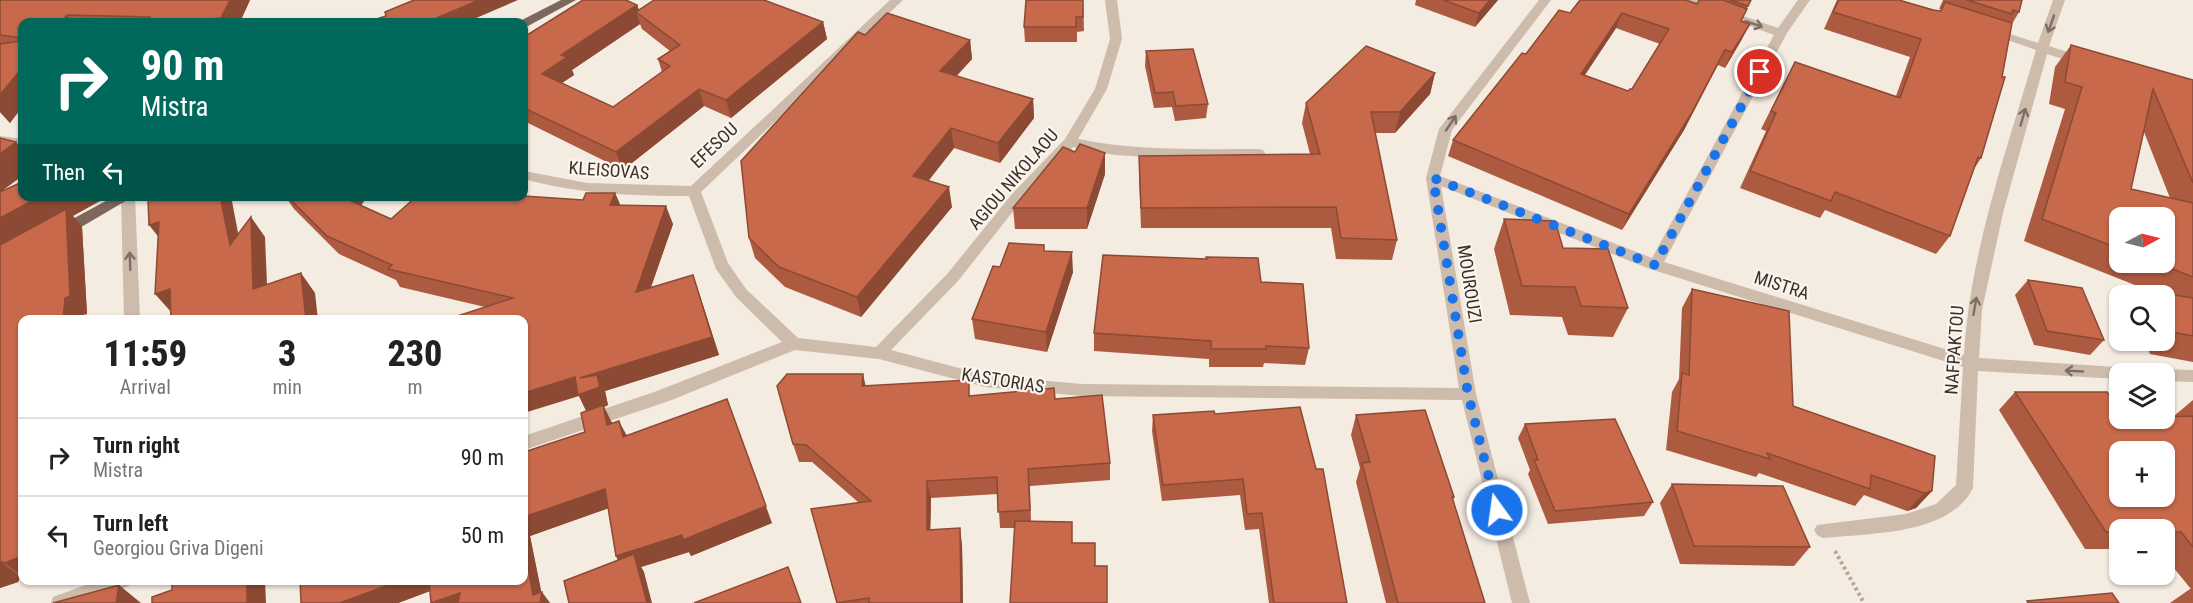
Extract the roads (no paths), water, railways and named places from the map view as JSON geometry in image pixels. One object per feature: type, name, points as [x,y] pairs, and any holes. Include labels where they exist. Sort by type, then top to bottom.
[{"type":"main road","points":[[528,22],[570,0]]},
{"type":"main road","points":[[46,240],[118,201]]},
{"type":"street","name":"EFESOU","points":[[794,344],[741,293],[721,265],[694,191],[897,0]]},
{"type":"street","name":"AGIOU NIKOLAOU","points":[[879,353],[953,277],[1017,197],[1070,142],[1101,89],[1116,39],[1111,0]]},
{"type":"street","name":"MOUROUZI","points":[[1521,603],[1468,394],[1433,178],[1446,129],[1545,0]]},
{"type":"street","points":[[1686,0],[1781,33]]},
{"type":"street","points":[[1655,265],[1781,33],[1804,0]]},
{"type":"street","name":"NAFPAKTOU","points":[[1822,530],[1906,522],[1942,510],[1964,488],[1976,299],[1996,213],[2042,49],[2059,0]]},
{"type":"street","points":[[1977,28],[2096,65]]},
{"type":"street","points":[[0,140],[18,142]]},
{"type":"street","points":[[1070,142],[1115,151],[1148,153],[1258,153]]},
{"type":"street","name":"KLEISOVAS","points":[[528,176],[553,184],[624,191],[694,191]]},
{"type":"street","name":"MISTRA","points":[[1433,178],[1655,265],[1972,364],[2109,373]]},
{"type":"street","points":[[127,201],[132,315]]},
{"type":"street","name":"KASTORIAS","points":[[528,442],[663,396],[794,344],[879,353],[985,381],[1082,390],[1468,394]]},
{"type":"street","points":[[2175,375],[2193,376]]},
{"type":"street","points":[[60,603],[109,585]]}]
